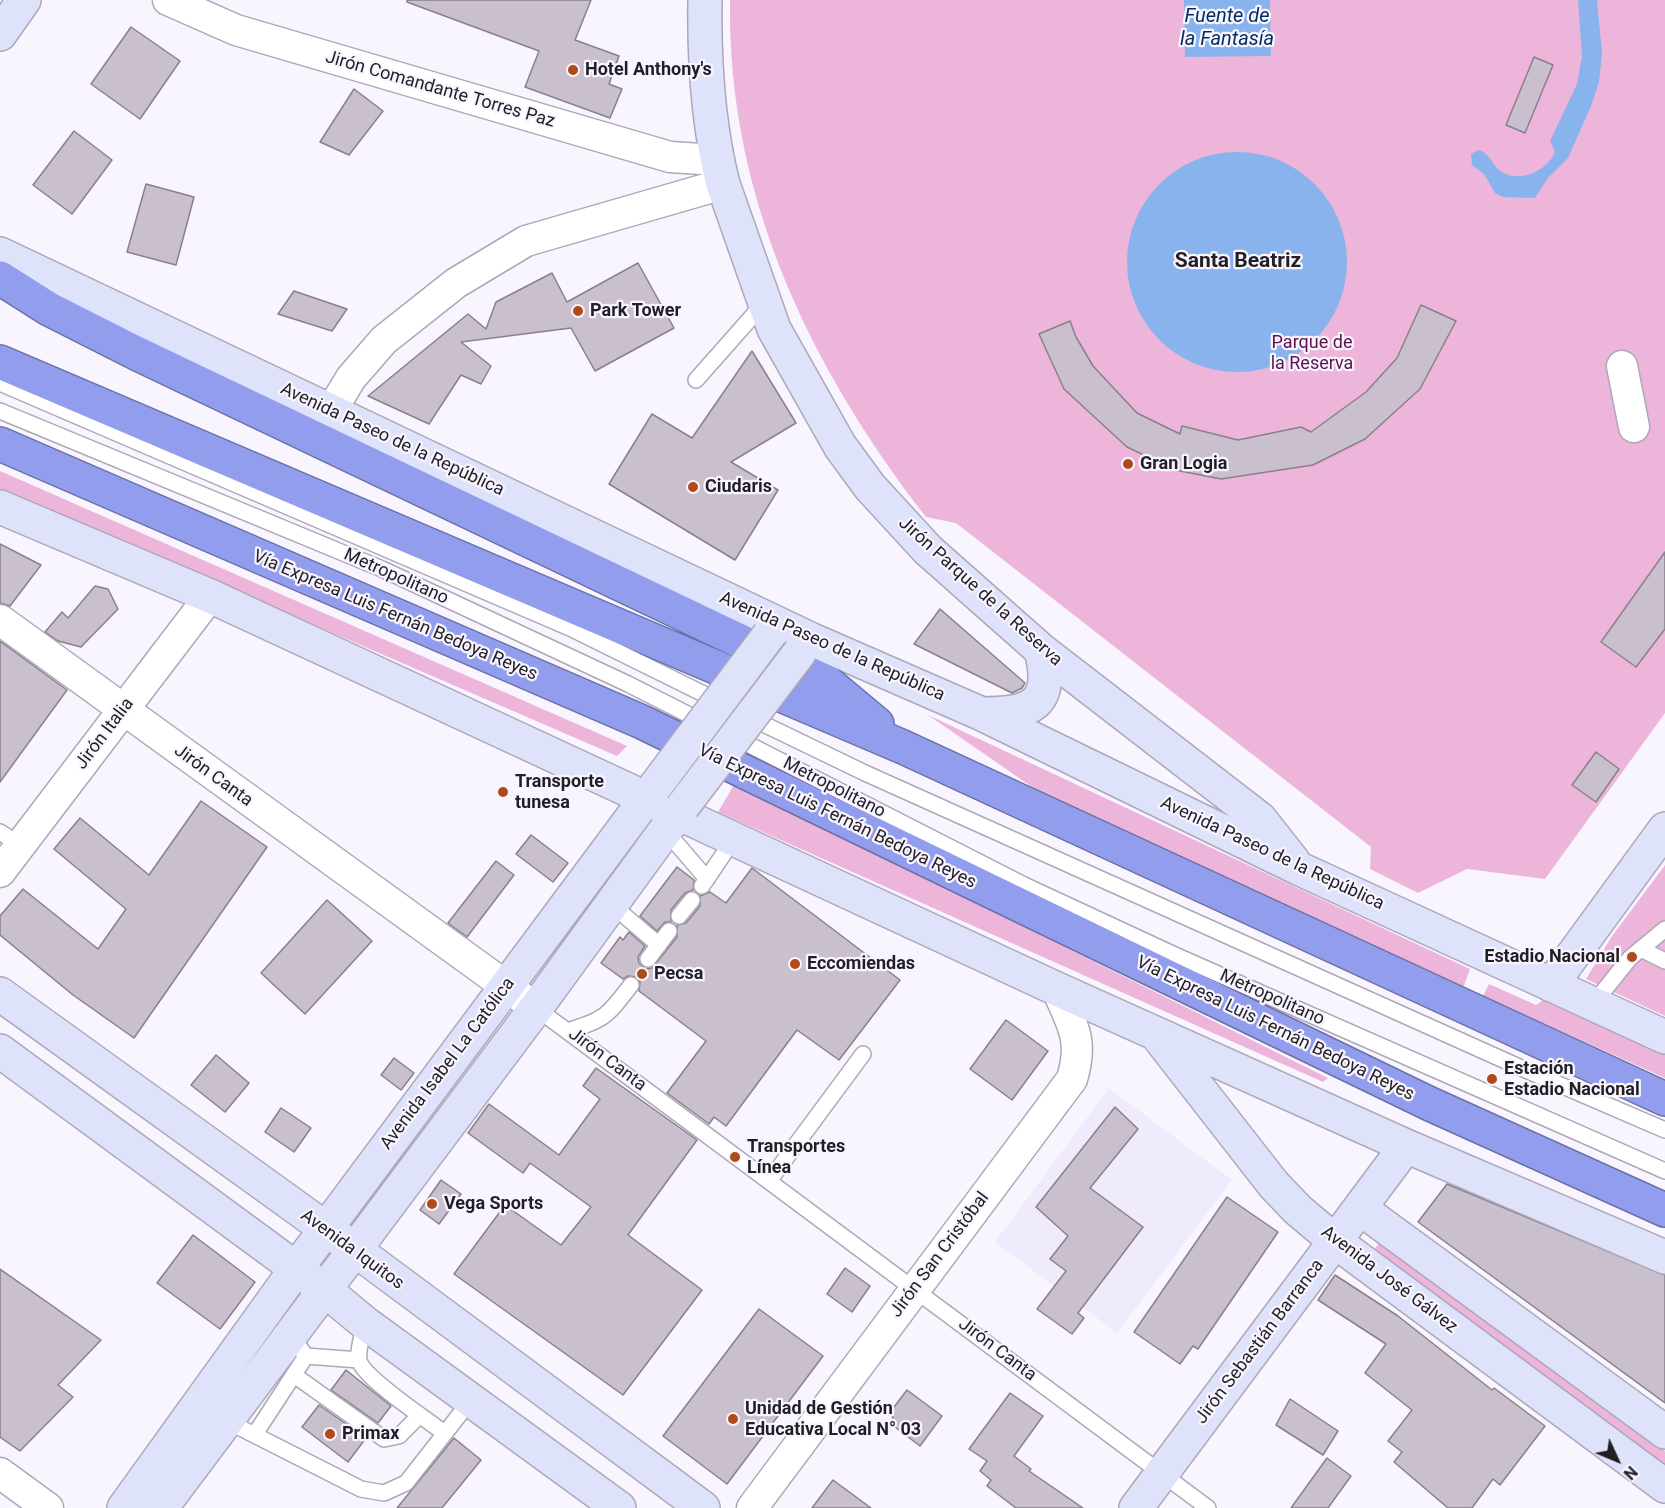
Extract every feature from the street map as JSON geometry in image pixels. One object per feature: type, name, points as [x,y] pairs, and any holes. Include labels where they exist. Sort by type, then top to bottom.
[{"type":"highway","points":[[0,278],[49,309],[136,353],[828,683],[903,747]]},
{"type":"highway","points":[[0,362],[903,747],[1665,1099]]},
{"type":"highway","name":"Vía Expresa Luis Fernán Bedoya Reyes","points":[[0,444],[642,723],[1428,1103],[1665,1210]]},
{"type":"main road","points":[[0,34],[24,0]]},
{"type":"main road","name":"Jirón Parque de la Reserva","points":[[705,0],[704,34],[720,172],[764,303],[808,393],[840,446],[870,487],[928,550],[1041,650],[1260,819],[1300,869]]},
{"type":"main road","name":"Avenida Paseo de la República","points":[[0,254],[331,411],[805,646],[982,714],[1300,869],[1665,1037]]},
{"type":"main road","points":[[0,507],[210,596],[649,793],[675,817],[733,840],[1406,1146],[1665,1257]]},
{"type":"main road","name":"Avenida Isabel La Católica","points":[[124,1508],[296,1269],[773,629]]},
{"type":"main road","name":"Avenida Isabel La Católica","points":[[161,1508],[241,1427],[298,1346],[324,1290],[536,1008],[675,817],[805,646]]},
{"type":"main road","points":[[982,714],[1013,714],[1023,712],[1032,705],[1046,683],[1041,650]]},
{"type":"main road","points":[[1551,985],[1665,829]]},
{"type":"main road","name":"Avenida Iquitos","points":[[0,994],[354,1250],[703,1508]]},
{"type":"main road","name":"Avenida José Gálvez","points":[[1154,1031],[1274,1185],[1298,1210],[1336,1242],[1665,1486]]},
{"type":"main road","points":[[0,1051],[296,1269],[364,1323],[619,1508]]},
{"type":"main road","name":"Jirón Sebastián Barranca","points":[[1136,1508],[1406,1146]]},
{"type":"main road","points":[[1360,1209],[1665,1432]]},
{"type":"street","name":"Jirón Comandante Torres Paz","points":[[168,0],[236,30],[720,172]]},
{"type":"street","points":[[331,411],[351,378],[384,340],[456,283],[526,241],[720,172]]},
{"type":"street","points":[[1622,366],[1634,427]]},
{"type":"street","name":"Jirón Italia","points":[[0,872],[10,839],[122,711],[210,596]]},
{"type":"street","name":"Jirón Canta","points":[[0,620],[122,711],[536,1008]]},
{"type":"street","name":"Jirón San Cristóbal","points":[[752,1508],[1072,1079],[1078,1058],[1077,1037],[1057,989]]},
{"type":"street","points":[[0,1473],[48,1508]]},
{"type":"lane","points":[[696,380],[764,303]]},
{"type":"lane","name":"Metropolitano","points":[[0,383],[570,628],[865,773],[1517,1066],[1665,1130]]},
{"type":"lane","name":"Metropolitano","points":[[0,411],[382,569],[628,684],[1024,885],[1177,956],[1665,1171]]},
{"type":"lane","points":[[675,817],[704,883],[733,840]]},
{"type":"lane","points":[[679,916],[692,900]]},
{"type":"lane","points":[[612,905],[659,945]]},
{"type":"lane","points":[[1593,1004],[1630,958],[1665,929]]},
{"type":"lane","points":[[648,959],[669,931]]},
{"type":"lane","points":[[1641,949],[1665,961]]},
{"type":"lane","points":[[567,1031],[608,1015],[631,985]]},
{"type":"lane","name":"Jirón Canta","points":[[536,1008],[1208,1508]]},
{"type":"lane","points":[[769,1181],[863,1054]]},
{"type":"lane","points":[[364,1323],[359,1360],[363,1369],[385,1389],[444,1433]]},
{"type":"lane","points":[[359,1360],[298,1346],[294,1375],[241,1427],[361,1489],[384,1493],[406,1483],[471,1400]]},
{"type":"lane","points":[[294,1375],[384,1439],[399,1436],[420,1415]]},
{"type":"shaded area","points":[[1109,1088],[1232,1180],[1117,1333],[995,1242]]},
{"type":"green space","name":"Parque de la Reserva","points":[[730,0],[1665,0],[1665,713],[1545,879],[1467,869],[1418,893],[1370,869],[1371,847],[956,523],[926,517],[884,459],[846,400],[812,338],[783,275],[760,209],[743,142],[733,72]]},
{"type":"green space","points":[[0,471],[627,746],[617,756],[0,489]]},
{"type":"green space","points":[[928,715],[1470,969],[1462,991],[1058,805]]},
{"type":"green space","points":[[735,783],[1328,1078],[1323,1082],[718,812]]},
{"type":"green space","name":"Estadio Nacional","points":[[1665,865],[1665,1016],[1586,979],[1612,936]]},
{"type":"green space","points":[[1489,984],[1536,1005],[1549,996],[1665,1050],[1665,1078],[1483,996]]},
{"type":"green space","points":[[1381,1239],[1665,1451],[1665,1470],[1373,1252]]},
{"type":"water","name":"Fuente de la Fantasía","points":[[1184,0],[1270,0],[1271,56],[1185,57]]},
{"type":"water","points":[[1578,0],[1597,0],[1602,53],[1599,82],[1591,106],[1568,158],[1548,178],[1535,198],[1503,197],[1495,193],[1484,174],[1472,165],[1471,154],[1478,150],[1488,156],[1502,172],[1517,176],[1525,176],[1539,170],[1551,159],[1555,152],[1550,141],[1577,84],[1582,56]]},
{"type":"water","points":[[1237,152],[1258,154],[1289,165],[1315,184],[1334,210],[1345,241],[1347,262],[1345,283],[1334,314],[1315,340],[1289,359],[1258,370],[1237,372],[1216,370],[1185,359],[1159,340],[1140,314],[1129,283],[1127,262],[1129,241],[1140,210],[1159,184],[1185,165],[1216,154]]},
{"type":"building","points":[[407,0],[591,0],[575,40],[619,56],[609,84],[622,89],[610,118],[525,87],[539,51],[407,2]]},
{"type":"building","points":[[131,27],[180,61],[140,119],[91,84]]},
{"type":"building","points":[[1534,57],[1553,65],[1525,133],[1506,125]]},
{"type":"building","points":[[354,89],[383,111],[349,155],[320,142]]},
{"type":"building","points":[[74,131],[112,160],[72,214],[33,185]]},
{"type":"building","points":[[146,184],[194,197],[176,265],[127,252]]},
{"type":"building","name":"Park Tower","points":[[638,263],[674,328],[595,371],[571,328],[461,342],[491,366],[481,384],[461,375],[429,424],[368,396],[468,314],[486,329],[496,302],[552,273],[567,302]]},
{"type":"building","points":[[294,291],[347,309],[332,331],[278,314]]},
{"type":"building","points":[[1421,305],[1456,321],[1420,389],[1365,439],[1313,465],[1221,479],[1175,470],[1127,447],[1064,389],[1039,334],[1070,321],[1076,337],[1093,366],[1137,413],[1180,434],[1182,426],[1238,440],[1301,427],[1311,432],[1366,392],[1397,358]]},
{"type":"building","name":"Ciudaris","points":[[752,351],[796,423],[731,462],[778,490],[735,560],[609,484],[652,414],[692,438]]},
{"type":"building","points":[[0,544],[41,565],[10,606],[0,603]]},
{"type":"building","points":[[1665,552],[1665,629],[1636,667],[1601,642]]},
{"type":"building","points":[[95,586],[108,589],[118,609],[81,647],[58,641],[45,632],[62,612],[68,618]]},
{"type":"building","points":[[940,609],[1025,683],[1022,688],[1012,693],[914,644]]},
{"type":"building","points":[[0,641],[67,690],[0,782]]},
{"type":"building","points":[[1596,752],[1619,769],[1596,802],[1572,785]]},
{"type":"building","points":[[201,801],[267,847],[134,1038],[73,995],[0,935],[0,916],[23,889],[98,949],[126,909],[54,849],[80,818],[149,875]]},
{"type":"building","points":[[531,835],[568,863],[553,882],[516,854]]},
{"type":"building","points":[[496,861],[514,875],[467,937],[448,923]]},
{"type":"building","points":[[677,867],[694,880],[693,890],[685,893],[671,910],[671,922],[665,922],[657,931],[640,916]]},
{"type":"building","points":[[752,868],[900,980],[839,1060],[797,1030],[726,1126],[714,1117],[709,1124],[667,1093],[706,1041],[639,991],[640,982],[636,977],[628,976],[623,979],[601,963],[620,937],[623,940],[629,932],[645,946],[638,957],[639,963],[646,969],[652,968],[677,937],[677,925],[686,923],[700,906],[700,896],[710,892],[726,903]]},
{"type":"building","points":[[327,900],[372,941],[305,1014],[261,973]]},
{"type":"building","points":[[1006,1020],[1048,1051],[1012,1100],[970,1069]]},
{"type":"building","points":[[216,1055],[249,1083],[225,1112],[191,1085]]},
{"type":"building","points":[[394,1058],[414,1073],[401,1090],[381,1075]]},
{"type":"building","points":[[596,1068],[697,1140],[628,1235],[702,1290],[623,1395],[454,1274],[505,1205],[561,1245],[591,1207],[530,1163],[523,1173],[468,1133],[489,1104],[559,1155],[600,1099],[583,1086]]},
{"type":"building","points":[[1115,1107],[1138,1129],[1090,1188],[1143,1227],[1078,1313],[1084,1318],[1072,1334],[1037,1309],[1066,1271],[1050,1259],[1068,1236],[1036,1207]]},
{"type":"building","points":[[281,1108],[311,1128],[294,1152],[265,1132]]},
{"type":"building","points":[[441,1180],[461,1194],[439,1224],[420,1210]]},
{"type":"building","points":[[1447,1184],[1665,1275],[1665,1403],[1418,1222]]},
{"type":"building","points":[[1227,1197],[1278,1232],[1198,1349],[1193,1346],[1180,1364],[1134,1332]]},
{"type":"building","points":[[193,1235],[255,1282],[220,1329],[157,1283]]},
{"type":"building","points":[[845,1268],[870,1286],[852,1312],[827,1294]]},
{"type":"building","points":[[0,1269],[101,1340],[58,1385],[73,1397],[20,1451],[0,1437]]},
{"type":"building","points":[[1335,1275],[1398,1316],[1492,1390],[1494,1388],[1545,1426],[1500,1485],[1493,1479],[1472,1508],[1448,1508],[1394,1462],[1402,1452],[1388,1441],[1412,1410],[1365,1373],[1386,1344],[1318,1300]]},
{"type":"building","points":[[759,1309],[823,1356],[727,1484],[663,1436]]},
{"type":"building","name":"Primax","points":[[346,1370],[391,1406],[378,1423],[331,1390]]},
{"type":"building","points":[[907,1390],[942,1416],[920,1446],[895,1427],[891,1411]]},
{"type":"building","points":[[1010,1393],[1043,1416],[1014,1456],[1031,1469],[1029,1471],[1083,1508],[1016,1508],[987,1486],[991,1480],[980,1471],[987,1461],[969,1449]]},
{"type":"building","points":[[1290,1399],[1338,1431],[1323,1455],[1276,1425]]},
{"type":"building","name":"Primax","points":[[319,1405],[366,1438],[348,1462],[302,1427]]},
{"type":"building","points":[[454,1438],[481,1460],[442,1508],[397,1508]]},
{"type":"building","points":[[1327,1458],[1351,1476],[1328,1508],[1291,1508]]},
{"type":"building","points":[[833,1480],[871,1508],[812,1508]]},
{"type":"place","name":"Hotel Anthony's","points":[[573,70]]},
{"type":"place","name":"Park Tower","points":[[578,311]]},
{"type":"place","name":"Gran Logia","points":[[1128,464]]},
{"type":"place","name":"Ciudaris","points":[[693,487]]},
{"type":"place","name":"Transporte tunesa","points":[[503,792]]},
{"type":"place","name":"Estadio Nacional","points":[[1632,957]]},
{"type":"place","name":"Eccomiendas","points":[[795,964]]},
{"type":"place","name":"Pecsa","points":[[642,974]]},
{"type":"place","name":"Estación Estadio Nacional","points":[[1492,1079]]},
{"type":"place","name":"Transportes Línea","points":[[735,1157]]},
{"type":"place","name":"Vega Sports","points":[[432,1204]]},
{"type":"place","name":"Unidad de Gestión Educativa Local N° 03","points":[[733,1419]]},
{"type":"place","name":"Primax","points":[[330,1434]]},
{"type":"district","name":"Santa Beatriz","points":[[1238,262]]}]
